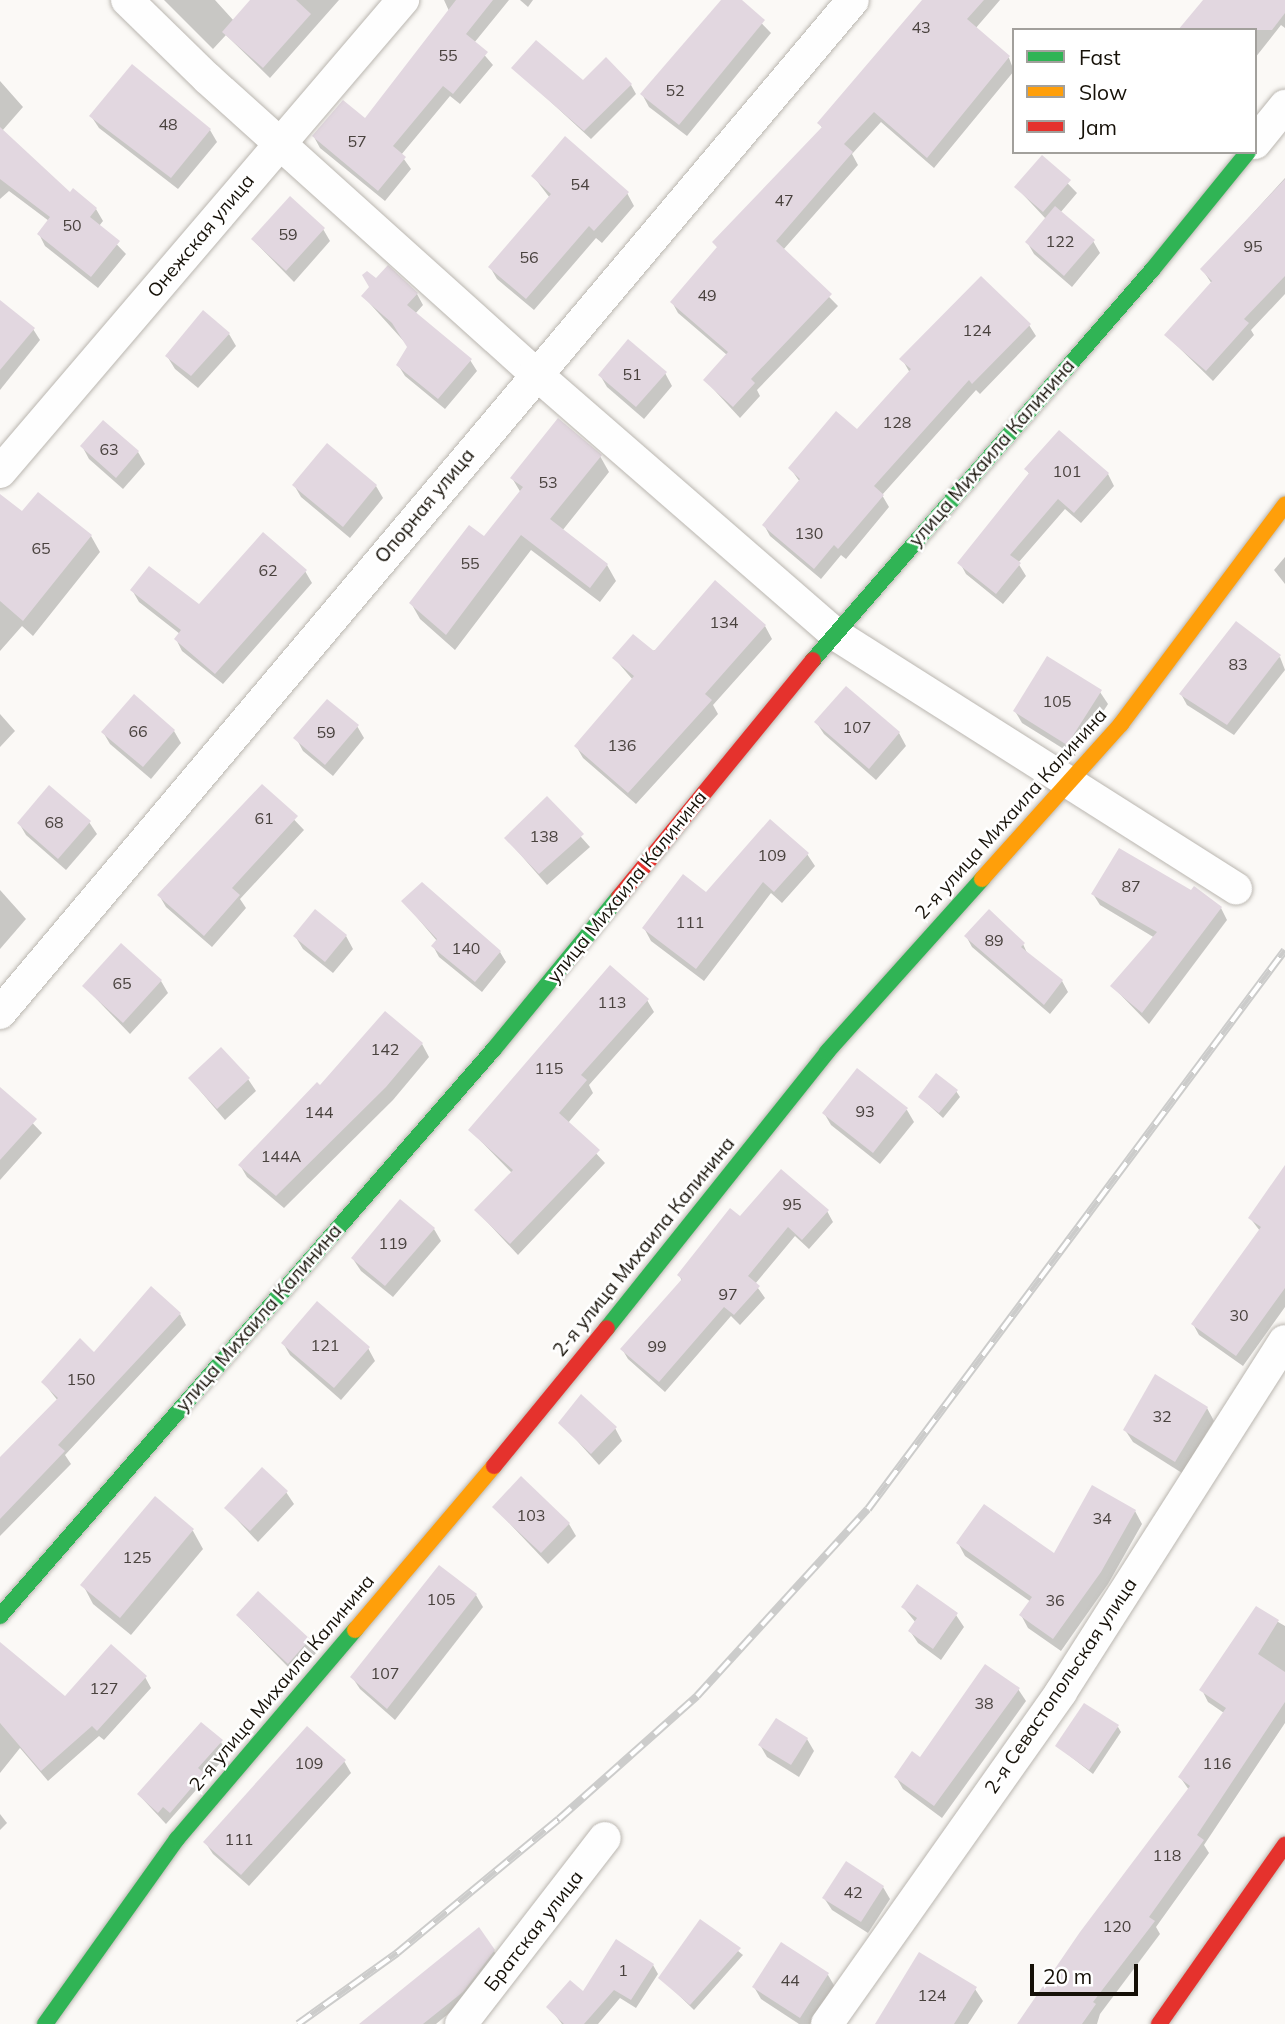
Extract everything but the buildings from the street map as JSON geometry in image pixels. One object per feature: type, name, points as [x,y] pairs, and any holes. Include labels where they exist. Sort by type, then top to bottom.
[{"type":"street","points":[[127,0],[207,78],[282,142],[535,373],[835,634],[1236,888]]},
{"type":"street","name":"Онежская улица","points":[[0,472],[403,0]]},
{"type":"street","name":"Опорная улица","points":[[0,1013],[535,373],[853,0]]},
{"type":"street","points":[[1257,141],[1285,106]]},
{"type":"street","name":"улица Михаила Калинина","points":[[0,1616],[494,1049],[835,634],[1152,270],[1246,154]]},
{"type":"street","name":"2-я улица Михаила Калинина","points":[[45,2024],[177,1839],[528,1426],[827,1052],[1121,724],[1285,505]]},
{"type":"street","name":"2-я Севастопольская улица","points":[[827,2024],[1062,1692],[1285,1341]]},
{"type":"street","name":"Братская улица","points":[[461,2024],[606,1839]]},
{"type":"street","points":[[1160,2024],[1285,1845]]},
{"type":"railway","points":[[298,2024],[397,1953],[559,1819],[697,1696],[868,1509],[1285,950]]},
{"type":"traffic: fast","points":[[813,660],[1152,270],[1246,154]]},
{"type":"traffic: fast","points":[[607,1328],[827,1052],[982,879]]},
{"type":"traffic: fast","points":[[0,1616],[494,1049],[619,897]]},
{"type":"traffic: fast","points":[[45,2024],[177,1839],[355,1630]]},
{"type":"traffic: slow","points":[[982,879],[1121,724],[1285,505]]},
{"type":"traffic: slow","points":[[355,1630],[494,1466]]},
{"type":"traffic: jam","points":[[619,897],[813,660]]},
{"type":"traffic: jam","points":[[494,1466],[607,1328]]},
{"type":"traffic: jam","points":[[1159,2024],[1285,1845]]}]
